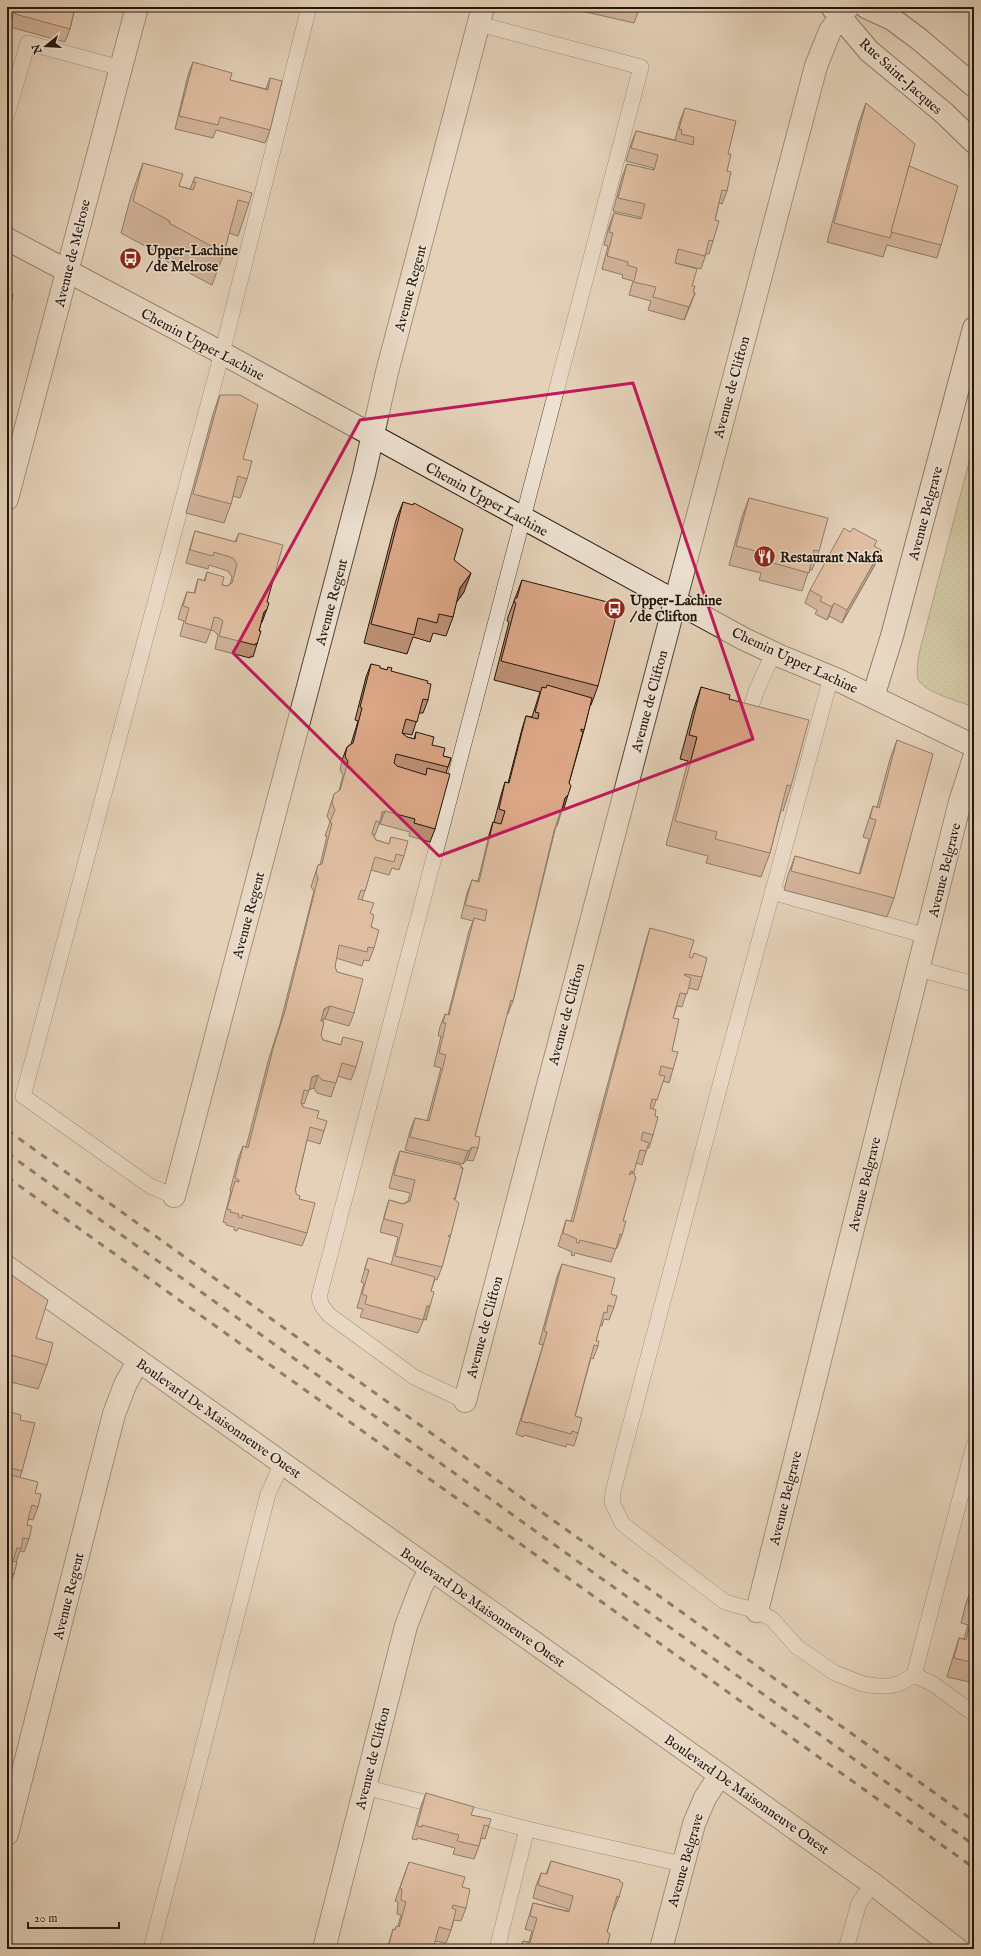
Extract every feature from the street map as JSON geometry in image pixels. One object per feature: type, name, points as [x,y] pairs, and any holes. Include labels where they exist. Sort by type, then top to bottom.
[{"type":"street","name":"Avenue de Melrose","points":[[7,499],[137,7]]},
{"type":"street","points":[[866,7],[892,19],[919,39],[974,86]]},
{"type":"street","name":"Rue Saint-Jacques","points":[[841,10],[868,50],[944,113],[974,142]]},
{"type":"street","name":"Avenue de Clifton","points":[[465,1401],[674,600],[816,66],[841,10]]},
{"type":"street","name":"Avenue Regent","points":[[174,1196],[364,474],[387,372],[481,15]]},
{"type":"street","name":"Chemin Upper Lachine","points":[[7,239],[222,353],[674,600],[774,652],[831,677],[974,746]]},
{"type":"street","name":"Avenue Belgrave","points":[[873,697],[894,628],[974,328]]},
{"type":"street","name":"Avenue Belgrave","points":[[756,1611],[960,802],[974,758]]},
{"type":"street","name":"Boulevard De Maisonneuve Ouest","points":[[7,1267],[284,1463],[430,1570],[873,1884],[957,1949]]},
{"type":"street","name":"Avenue Regent","points":[[7,1834],[114,1414],[125,1385],[138,1361]]},
{"type":"street","name":"Avenue de Clifton","points":[[324,1949],[406,1626],[421,1587],[430,1570]]},
{"type":"street","name":"Avenue Belgrave","points":[[662,1949],[690,1835],[699,1810],[720,1775]]},
{"type":"lane","points":[[174,1196],[150,1186],[23,1096],[222,353],[309,7]]},
{"type":"lane","points":[[465,1401],[414,1377],[329,1315],[322,1306],[318,1297],[524,518],[641,67],[481,15]]},
{"type":"lane","points":[[7,114],[28,43],[121,68]]},
{"type":"lane","points":[[746,722],[774,652]]},
{"type":"lane","points":[[831,677],[772,892],[628,1434],[613,1492],[612,1502],[622,1523],[725,1602],[756,1611],[772,1619],[788,1638],[816,1660],[849,1679],[863,1684],[890,1686],[914,1675],[974,1445]]},
{"type":"lane","points":[[772,892],[927,936]]},
{"type":"lane","points":[[919,969],[974,984]]},
{"type":"lane","points":[[152,1949],[268,1494],[278,1472],[284,1463]]},
{"type":"lane","points":[[914,1675],[933,1684],[974,1714]]},
{"type":"lane","points":[[365,1787],[527,1828],[682,1864]]},
{"type":"lane","points":[[497,1949],[527,1828]]},
{"type":"lane","points":[[846,1949],[859,1903],[873,1884]]},
{"type":"highlighted area","points":[[633,383],[753,739],[439,856],[233,653],[360,420]]},
{"type":"green space","points":[[974,443],[974,707],[943,696],[921,684],[918,679],[917,667],[919,654]]},
{"type":"building","points":[[17,7],[75,7],[70,29],[15,14]]},
{"type":"building","points":[[627,7],[640,7],[639,10]]},
{"type":"building","points":[[193,62],[232,73],[230,80],[268,90],[270,78],[282,81],[270,130],[220,117],[218,125],[179,116]]},
{"type":"building","points":[[866,103],[915,144],[890,238],[834,223]]},
{"type":"building","points":[[685,108],[736,121],[728,154],[731,154],[727,171],[731,172],[727,191],[722,190],[715,220],[719,221],[713,241],[709,240],[705,256],[678,249],[675,263],[697,269],[692,286],[695,286],[693,292],[695,293],[689,307],[653,297],[656,287],[634,282],[637,268],[627,265],[628,262],[607,256],[613,233],[609,232],[614,213],[641,219],[645,204],[618,198],[627,164],[654,170],[658,155],[631,148],[636,131],[693,145],[694,137],[681,134],[682,130],[679,129]]},
{"type":"building","points":[[143,163],[183,174],[179,186],[193,190],[196,182],[193,182],[195,177],[252,193],[249,203],[238,200],[224,253],[169,223],[170,221],[133,201]]},
{"type":"building","points":[[909,166],[958,186],[941,245],[891,232]]},
{"type":"building","points":[[7,292],[13,295],[7,317]]},
{"type":"building","points":[[220,395],[240,395],[258,405],[243,459],[252,461],[247,479],[238,476],[231,504],[193,494]]},
{"type":"building","points":[[749,498],[828,518],[819,551],[814,550],[809,573],[766,561],[768,554],[736,546]]},
{"type":"building","points":[[403,502],[413,505],[414,503],[463,529],[454,560],[471,573],[460,588],[453,617],[439,614],[437,623],[418,618],[414,635],[371,624]]},
{"type":"building","points":[[844,528],[850,532],[853,528],[877,541],[874,546],[881,550],[847,610],[834,603],[832,607],[820,601],[822,597],[810,590]]},
{"type":"building","points":[[195,531],[236,542],[239,533],[283,545],[267,602],[269,603],[264,612],[259,631],[261,631],[257,644],[256,643],[255,645],[219,636],[223,621],[219,618],[214,617],[211,630],[185,623],[189,608],[183,606],[187,592],[195,593],[198,579],[205,581],[207,572],[224,577],[222,585],[227,586],[232,583],[237,564],[233,558],[214,552],[213,556],[190,550]]},
{"type":"building","points":[[522,580],[619,605],[598,686],[501,661],[516,603],[514,602],[515,598],[517,598]]},
{"type":"building","points":[[371,664],[380,666],[380,668],[387,670],[388,667],[392,668],[391,671],[428,681],[427,683],[431,684],[428,700],[423,699],[417,722],[406,719],[402,733],[407,737],[415,739],[416,732],[434,737],[432,745],[445,748],[443,756],[451,758],[448,767],[396,754],[394,763],[397,766],[426,775],[427,768],[450,774],[435,829],[414,823],[415,819],[385,811],[382,812],[380,822],[376,821],[372,833],[376,840],[389,844],[391,837],[408,841],[404,856],[396,854],[394,862],[375,857],[365,891],[361,890],[358,899],[374,903],[370,913],[374,915],[371,927],[379,930],[374,948],[368,947],[367,952],[339,945],[335,967],[337,972],[363,979],[354,1013],[330,1006],[324,1009],[321,1021],[324,1022],[321,1035],[323,1040],[341,1045],[343,1037],[363,1042],[356,1067],[342,1063],[336,1083],[322,1080],[318,1075],[312,1077],[309,1091],[304,1090],[301,1103],[303,1107],[319,1111],[317,1118],[327,1121],[324,1131],[310,1127],[295,1191],[296,1194],[300,1196],[299,1199],[315,1203],[307,1233],[242,1215],[242,1218],[238,1217],[239,1214],[230,1212],[231,1210],[227,1209],[235,1181],[239,1182],[239,1180],[235,1178],[243,1146],[248,1148],[274,1045],[285,1011],[318,878],[316,873],[318,865],[322,864],[332,823],[330,822],[335,810],[332,803],[334,794],[340,790],[348,762],[345,756],[347,747],[353,743]]},
{"type":"building","points":[[547,685],[592,698],[584,730],[581,729],[583,732],[569,783],[571,786],[568,795],[565,798],[554,831],[513,1001],[511,1000],[475,1136],[480,1137],[478,1148],[472,1147],[468,1151],[410,1137],[415,1118],[429,1121],[446,1055],[439,1053],[446,1023],[443,1023],[445,1014],[449,1015],[474,918],[485,921],[487,910],[465,905],[472,880],[479,882],[493,822],[501,824],[505,811],[499,809],[505,782],[509,783],[526,716],[538,719],[539,713],[535,712],[542,687],[546,688]]},
{"type":"building","points":[[701,687],[730,695],[729,699],[809,720],[791,786],[787,785],[770,853],[715,839],[717,832],[675,821],[697,737],[689,735]]},
{"type":"building","points":[[897,740],[933,754],[894,898],[791,871],[795,856],[860,874],[876,820],[870,818],[873,806],[879,808]]},
{"type":"building","points":[[650,928],[694,940],[689,957],[692,958],[694,953],[707,958],[702,977],[684,975],[691,978],[687,994],[680,993],[673,1018],[679,1019],[672,1051],[678,1052],[673,1069],[661,1066],[659,1075],[665,1076],[657,1100],[652,1099],[650,1108],[656,1110],[655,1116],[658,1117],[653,1135],[643,1132],[641,1140],[649,1143],[646,1151],[640,1150],[634,1172],[631,1171],[629,1175],[632,1173],[635,1174],[634,1176],[636,1177],[623,1221],[626,1221],[622,1235],[620,1234],[616,1249],[580,1240],[579,1243],[576,1242],[577,1239],[563,1233],[566,1220],[573,1222]]},
{"type":"building","points":[[400,1151],[461,1165],[461,1168],[463,1168],[455,1199],[453,1198],[459,1203],[451,1234],[448,1236],[450,1237],[442,1267],[395,1256],[403,1224],[384,1219],[389,1200],[403,1204],[410,1201],[415,1180],[394,1175]]},
{"type":"building","points":[[368,1258],[435,1277],[431,1291],[434,1292],[430,1306],[427,1306],[423,1320],[365,1304],[367,1296],[362,1294],[369,1270],[365,1269]]},
{"type":"building","points":[[562,1264],[615,1278],[611,1294],[617,1296],[614,1307],[608,1305],[607,1313],[604,1312],[596,1341],[599,1341],[598,1346],[594,1345],[575,1416],[582,1418],[578,1433],[572,1431],[571,1434],[521,1421],[547,1332],[544,1331]]},
{"type":"building","points":[[7,1272],[48,1300],[36,1338],[53,1343],[47,1365],[7,1354]]},
{"type":"building","points":[[7,1411],[21,1415],[20,1420],[35,1423],[22,1471],[7,1467]]},
{"type":"building","points":[[7,1474],[38,1482],[35,1493],[41,1494],[38,1507],[32,1505],[27,1525],[32,1526],[29,1539],[23,1538],[21,1549],[17,1548],[13,1561],[17,1562],[14,1574],[10,1573],[7,1585]]},
{"type":"building","points":[[974,1585],[974,1606],[968,1604]]},
{"type":"building","points":[[7,1591],[10,1592],[7,1603]]},
{"type":"building","points":[[974,1609],[974,1663],[954,1658],[959,1638],[966,1640]]},
{"type":"building","points":[[426,1793],[474,1807],[471,1815],[491,1819],[489,1826],[484,1825],[479,1846],[457,1841],[459,1835],[422,1825],[422,1827],[417,1826]]},
{"type":"building","points":[[551,1861],[620,1880],[620,1882],[623,1883],[619,1897],[617,1896],[607,1932],[610,1934],[607,1947],[604,1946],[603,1949],[521,1949],[523,1941],[530,1943],[537,1918],[530,1916],[533,1903],[569,1912],[573,1896],[538,1885],[541,1873],[547,1874]]},
{"type":"building","points":[[409,1862],[465,1877],[462,1887],[470,1889],[466,1908],[453,1905],[452,1908],[456,1910],[451,1930],[439,1927],[433,1949],[388,1949],[393,1929],[395,1930],[396,1926],[399,1927],[406,1902],[401,1900],[402,1889],[400,1888]]},
{"type":"railway","points":[[7,1130],[974,1821]]},
{"type":"railway","points":[[7,1153],[974,1845]]},
{"type":"railway","points":[[7,1177],[974,1868]]},
{"type":"place","name":"Upper-Lachine / de Melrose","points":[[131,258]]},
{"type":"place","name":"Restaurant Nakfa","points":[[765,557]]},
{"type":"place","name":"Upper-Lachine / de Clifton","points":[[614,608]]}]
